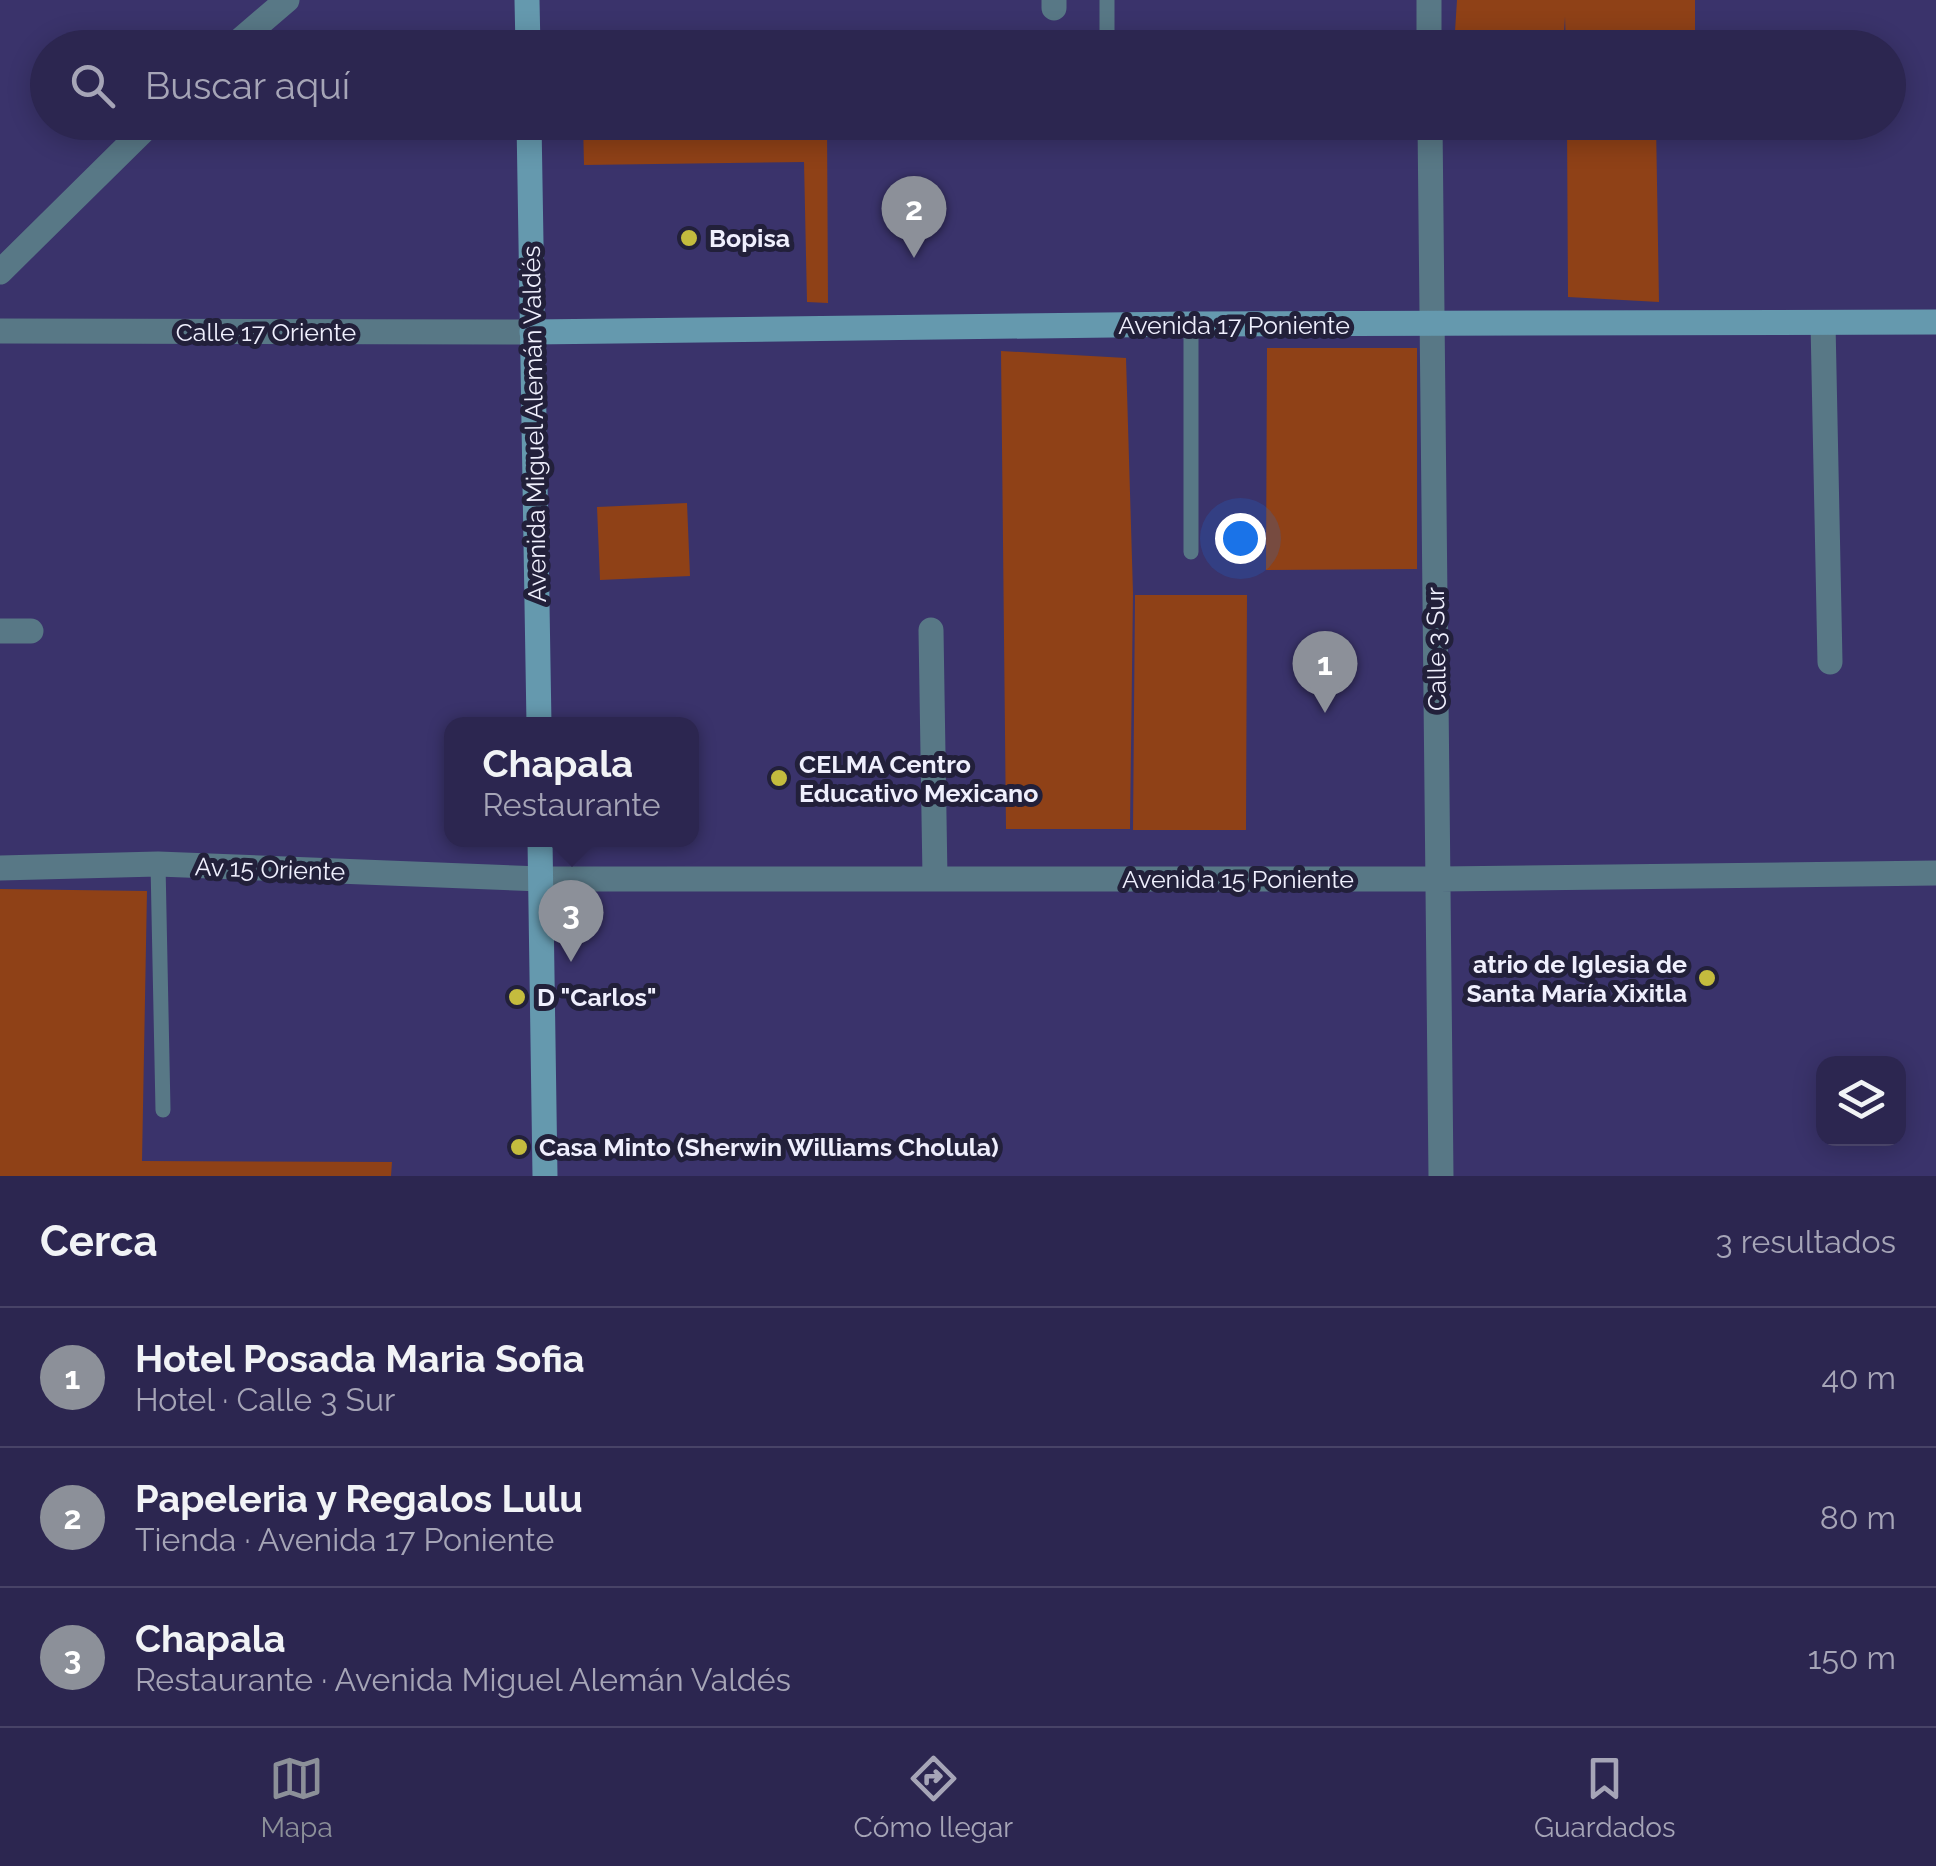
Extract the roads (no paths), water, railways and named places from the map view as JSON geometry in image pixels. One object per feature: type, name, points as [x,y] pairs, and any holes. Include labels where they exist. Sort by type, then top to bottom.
[{"type":"main road","points":[[528,0],[528,30]]},
{"type":"main road","name":"Avenida Miguel Alemán Valdés","points":[[529,140],[538,717]]},
{"type":"main road","name":"Avenida 17 Poniente","points":[[532,332],[1191,324],[1936,322]]},
{"type":"main road","points":[[540,847],[545,1176]]},
{"type":"street","points":[[252,30],[287,0]]},
{"type":"street","points":[[1429,0],[1430,30]]},
{"type":"street","points":[[0,272],[134,140]]},
{"type":"street","name":"Calle 3 Sur","points":[[1430,140],[1441,1176]]},
{"type":"street","points":[[1824,323],[1830,662]]},
{"type":"street","name":"Calle 17 Oriente","points":[[0,331],[532,332]]},
{"type":"street","points":[[930,630],[935,878]]},
{"type":"street","points":[[0,631],[31,631]]},
{"type":"street","name":"Av 15 Oriente","points":[[0,868],[158,864],[541,879]]},
{"type":"street","name":"Avenida 15 Poniente","points":[[541,879],[1440,880],[1936,873]]},
{"type":"lane","points":[[1106,0],[1106,30]]},
{"type":"lane","points":[[1190,552],[1191,324]]},
{"type":"lane","points":[[158,864],[163,1110]]},
{"type":"place","name":"Bopisa","points":[[689,238]]},
{"type":"place","name":"Papeleria y Regalos Lulu","points":[[914,258]]},
{"type":"place","name":"Hotel Posada Maria Sofia","points":[[1325,713]]},
{"type":"place","name":"CELMA Centro Educativo Mexicano","points":[[779,778]]},
{"type":"place","name":"Chapala","points":[[571,962]]},
{"type":"place","name":"atrio de Iglesia de Santa María Xixitla","points":[[1707,978]]},
{"type":"place","name":"D \"Carlos\"","points":[[517,997]]},
{"type":"place","name":"Casa Minto (Sherwin Williams Cholula)","points":[[519,1147]]}]
